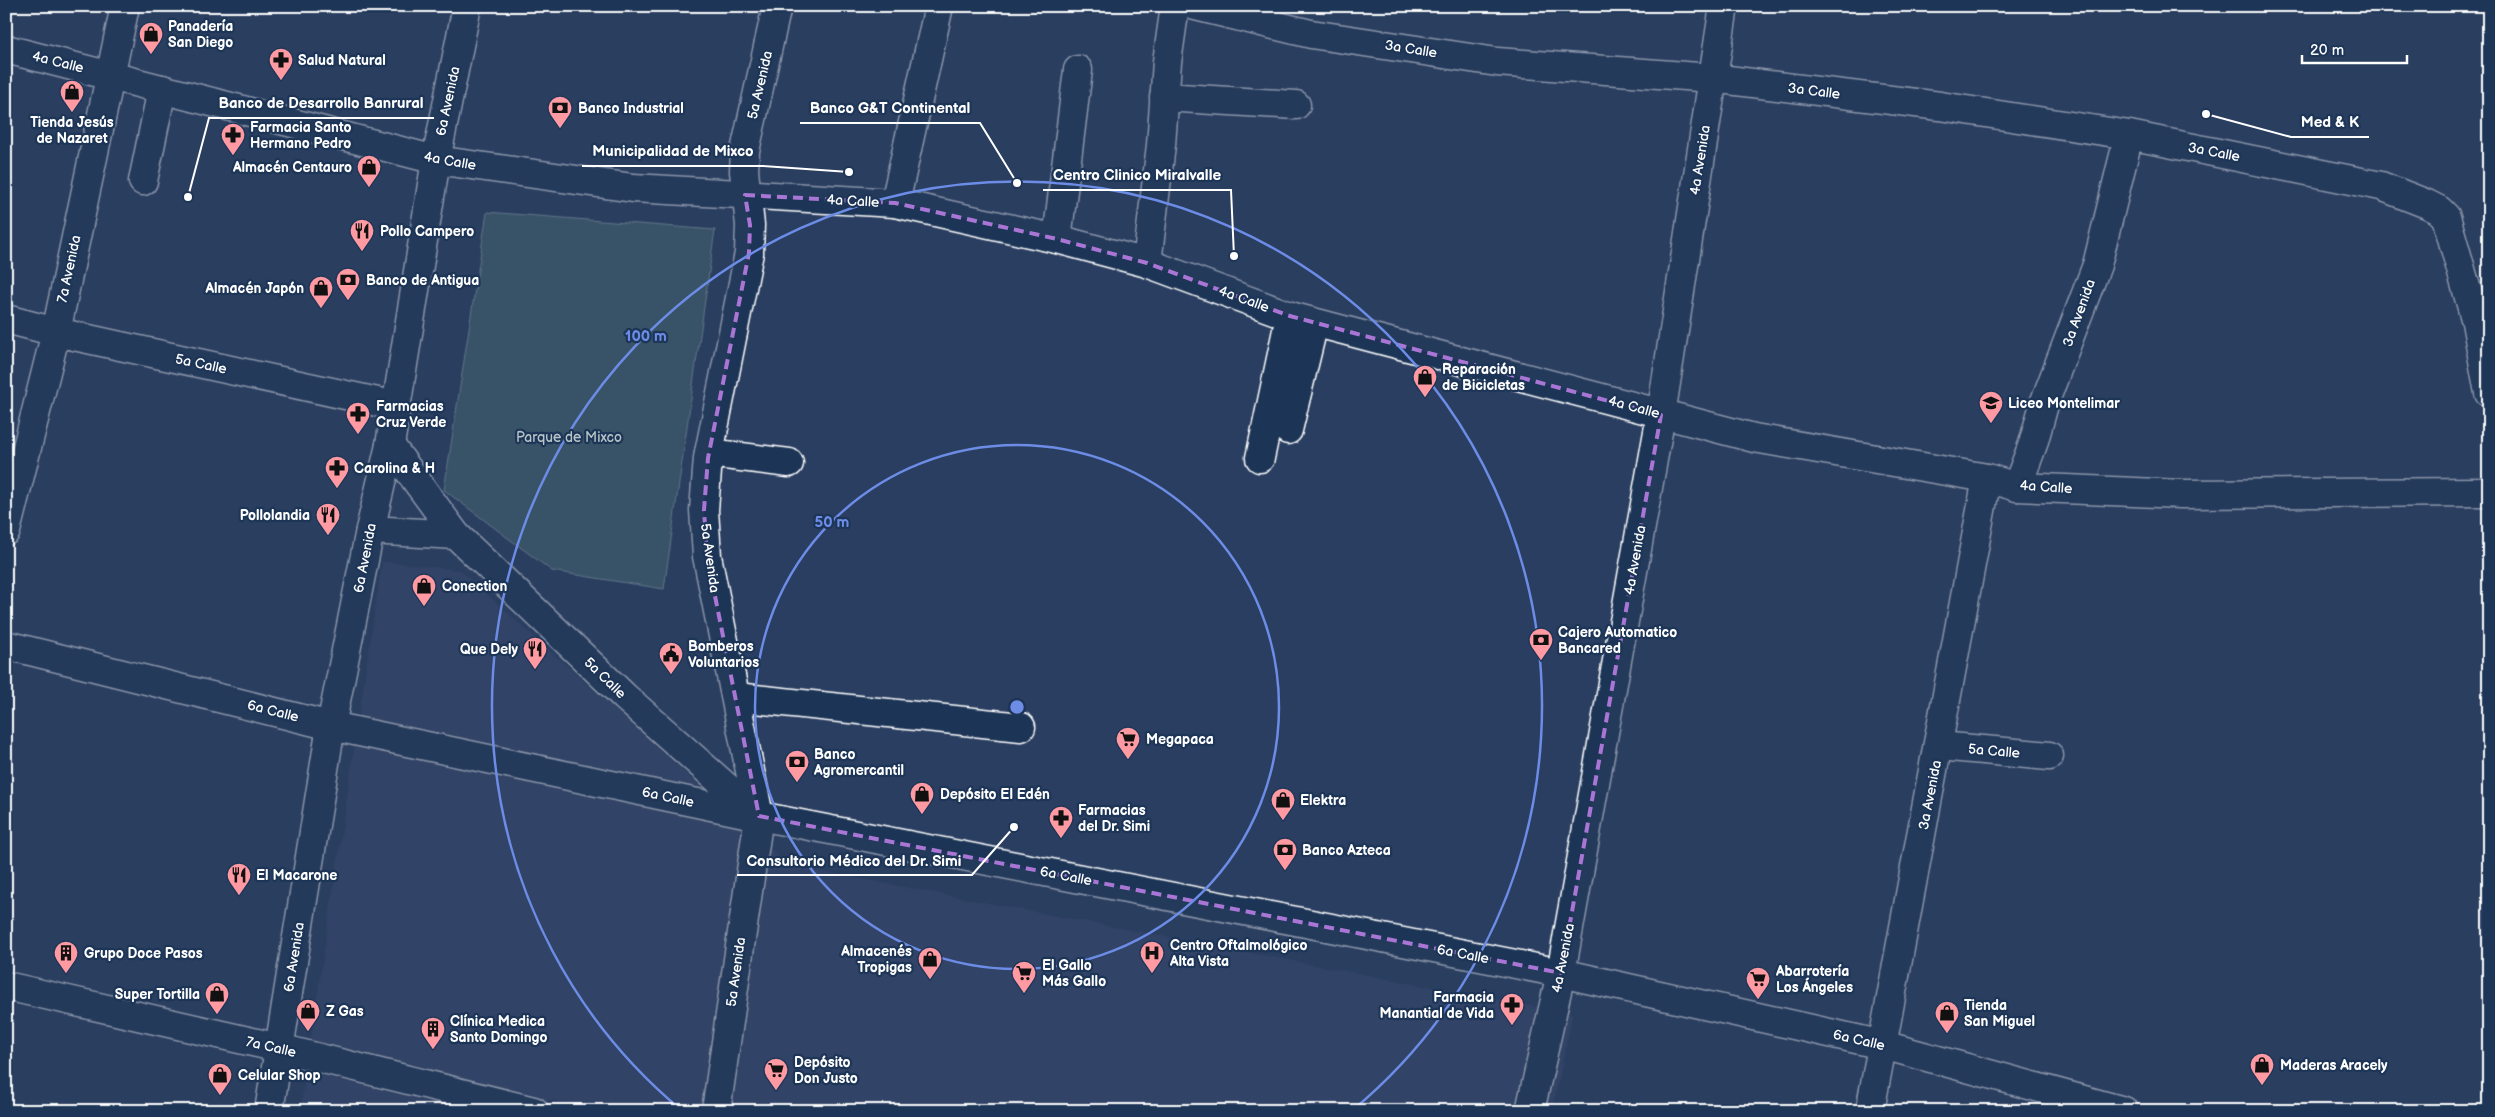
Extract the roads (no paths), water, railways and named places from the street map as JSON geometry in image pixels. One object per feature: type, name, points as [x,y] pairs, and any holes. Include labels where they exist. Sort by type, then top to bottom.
[{"type":"street","name":"7a Avenida","points":[[6,531],[56,332],[109,75],[126,6]]},
{"type":"street","name":"6a Avenida","points":[[269,1111],[331,726],[370,530],[390,445],[436,160],[467,6]]},
{"type":"street","name":"5a Avenida","points":[[716,1111],[759,816],[707,556],[704,510],[709,453],[749,252],[750,225],[745,194],[745,151],[777,6]]},
{"type":"street","points":[[895,203],[939,6]]},
{"type":"street","points":[[1147,263],[1175,6]]},
{"type":"street","name":"3a Calle","points":[[1195,6],[1311,34],[1497,62],[1712,78],[1940,106],[2129,135],[2381,186],[2427,204],[2439,210],[2446,217],[2476,322],[2489,392]]},
{"type":"street","name":"4a Avenida","points":[[1530,1111],[1561,973],[1662,414],[1724,6]]},
{"type":"street","name":"4a Calle","points":[[6,49],[436,160],[633,188],[895,203],[1057,239],[1147,263],[1302,320],[1754,438],[1987,478],[2017,486],[2181,494],[2489,492]]},
{"type":"street","points":[[1057,239],[1078,70]]},
{"type":"street","points":[[143,181],[162,89]]},
{"type":"street","points":[[1164,97],[1296,105]]},
{"type":"street","name":"3a Avenida","points":[[2017,486],[2033,444],[2045,401],[2097,265],[2129,135]]},
{"type":"street","name":"5a Calle","points":[[6,319],[56,332],[396,406]]},
{"type":"street","points":[[1288,430],[1302,320]]},
{"type":"street","points":[[1260,458],[1302,320]]},
{"type":"street","name":"5a Calle","points":[[390,445],[456,535],[625,697],[759,816]]},
{"type":"street","points":[[709,453],[789,463]]},
{"type":"street","name":"3a Avenida","points":[[1870,1111],[1939,746],[1987,478]]},
{"type":"street","points":[[370,530],[456,535]]},
{"type":"street","name":"6a Calle","points":[[6,645],[331,726],[759,816],[1561,973],[1882,1045],[2124,1111]]},
{"type":"street","points":[[736,697],[1021,727]]},
{"type":"street","name":"5a Calle","points":[[1939,746],[2049,756]]},
{"type":"street","name":"7a Calle","points":[[6,986],[279,1048],[534,1111]]},
{"type":"place","name":"Panadería San Diego","points":[[151,55]]},
{"type":"place","name":"Salud Natural","points":[[281,81]]},
{"type":"place","name":"Tienda Jesús de Nazaret","points":[[72,113]]},
{"type":"place","name":"Med & K","points":[[2206,114]]},
{"type":"place","name":"Banco Industrial","points":[[560,129]]},
{"type":"place","name":"Farmacia Santo Hermano Pedro","points":[[233,156]]},
{"type":"place","name":"Municipalidad de Mixco","points":[[849,172]]},
{"type":"place","name":"Banco G&T Continental","points":[[1017,183]]},
{"type":"place","name":"Almacén Centauro","points":[[369,188]]},
{"type":"place","name":"Banco de Desarrollo Banrural","points":[[188,197]]},
{"type":"place","name":"Pollo Campero","points":[[362,252]]},
{"type":"place","name":"Centro Clinico Miralvalle","points":[[1234,256]]},
{"type":"place","name":"Banco de Antigua","points":[[348,301]]},
{"type":"place","name":"Almacén Japón","points":[[321,309]]},
{"type":"place","name":"Reparación de Bicicletas","points":[[1425,398]]},
{"type":"place","name":"Liceo Montelimar","points":[[1991,424]]},
{"type":"place","name":"Farmacias Cruz Verde","points":[[358,435]]},
{"type":"place","name":"Carolina & H","points":[[337,489]]},
{"type":"place","name":"Pollolandia","points":[[328,536]]},
{"type":"place","name":"Conection","points":[[424,607]]},
{"type":"place","name":"Cajero Automatico Bancared","points":[[1541,661]]},
{"type":"place","name":"Que Dely","points":[[535,670]]},
{"type":"place","name":"Bomberos Voluntarios","points":[[671,675]]},
{"type":"place","name":"Megapaca","points":[[1128,760]]},
{"type":"place","name":"Banco Agromercantil","points":[[797,783]]},
{"type":"place","name":"Depósito El Edén","points":[[922,815]]},
{"type":"place","name":"Elektra","points":[[1283,821]]},
{"type":"place","name":"Consultorio Médico del Dr. Simi","points":[[1014,827]]},
{"type":"place","name":"Farmacias del Dr. Simi","points":[[1061,839]]},
{"type":"place","name":"Banco Azteca","points":[[1285,871]]},
{"type":"place","name":"El Macarone","points":[[239,896]]},
{"type":"place","name":"Grupo Doce Pasos","points":[[66,974]]},
{"type":"place","name":"Centro Oftalmológico Alta Vista","points":[[1152,974]]},
{"type":"place","name":"Almacenés Tropigas","points":[[930,980]]},
{"type":"place","name":"El Gallo Más Gallo","points":[[1024,994]]},
{"type":"place","name":"Abarrotería Los Ángeles","points":[[1758,1000]]},
{"type":"place","name":"Super Tortilla","points":[[217,1015]]},
{"type":"place","name":"Farmacia Manantial de Vida","points":[[1512,1026]]},
{"type":"place","name":"Z Gas","points":[[308,1032]]},
{"type":"place","name":"Tienda San Miguel","points":[[1947,1034]]},
{"type":"place","name":"Clínica Medica Santo Domingo","points":[[433,1050]]},
{"type":"place","name":"Maderas Aracely","points":[[2262,1086]]},
{"type":"place","name":"Depósito Don Justo","points":[[776,1091]]},
{"type":"place","name":"Celular Shop","points":[[220,1096]]},
{"type":"park label","name":"Parque de Mixco","points":[[569,437]]}]
